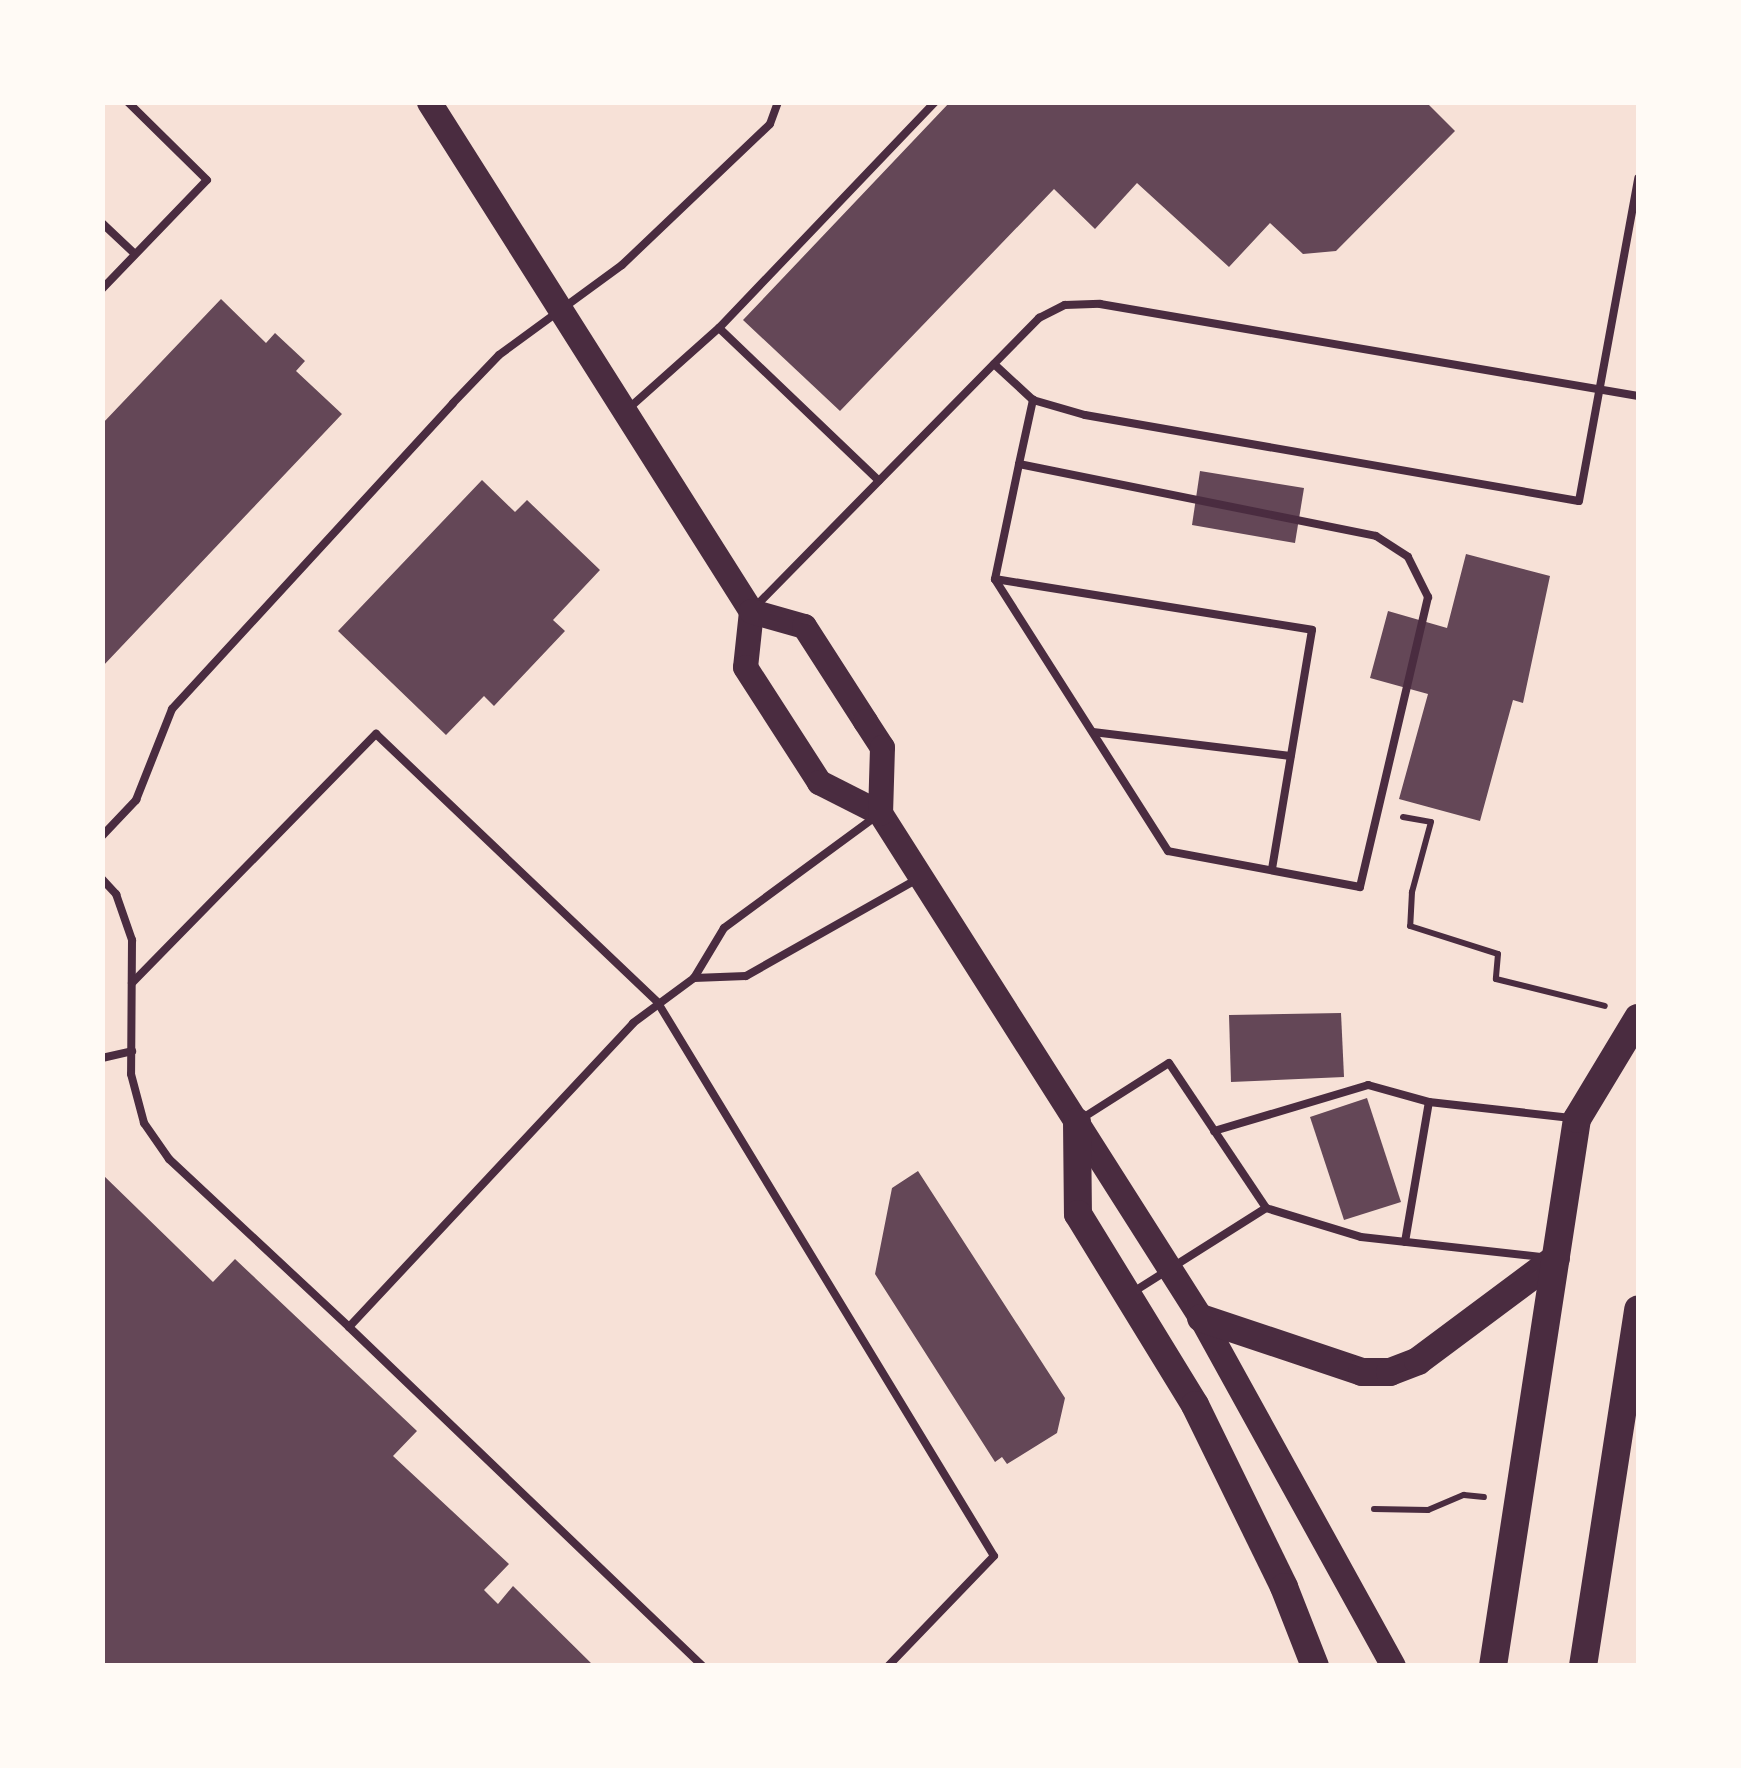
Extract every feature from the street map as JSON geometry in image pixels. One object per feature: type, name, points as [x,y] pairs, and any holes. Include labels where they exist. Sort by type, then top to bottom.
[{"type":"highway","points":[[1493,1666],[1577,1119],[1630,1014]]},
{"type":"highway","points":[[1077,1122],[1078,1214],[1238,1488],[1315,1666]]},
{"type":"highway","points":[[1201,1318],[1362,1372],[1390,1372],[1418,1362],[1556,1258]]},
{"type":"highway","points":[[1583,1666],[1635,1363],[1638,1309]]},
{"type":"main road","points":[[429,102],[751,611],[745,667],[819,782],[880,813],[1201,1318],[1394,1666]]},
{"type":"main road","points":[[751,611],[804,626],[865,720],[882,747],[880,813]]},
{"type":"lane","points":[[102,289],[208,180],[128,102]]},
{"type":"lane","points":[[102,836],[136,800],[172,709],[499,355],[622,265],[770,124],[778,102]]},
{"type":"lane","points":[[624,412],[718,328],[935,102]]},
{"type":"lane","points":[[994,364],[1033,400],[1579,501],[1638,178]]},
{"type":"lane","points":[[102,223],[135,254]]},
{"type":"lane","points":[[751,611],[1040,318],[1065,305],[1100,304],[1638,396]]},
{"type":"lane","points":[[718,328],[879,481]]},
{"type":"lane","points":[[1019,464],[1376,536],[1408,557],[1428,597],[1360,887],[1168,850],[995,579],[1019,464],[1033,400]]},
{"type":"lane","points":[[995,579],[1312,630],[1272,870]]},
{"type":"lane","points":[[1093,732],[1291,756]]},
{"type":"lane","points":[[132,984],[376,734],[658,1003],[994,1556],[888,1666]]},
{"type":"lane","points":[[349,1327],[658,1003],[694,978],[724,928],[880,813]]},
{"type":"lane","points":[[694,978],[746,976],[921,877]]},
{"type":"lane","points":[[102,879],[132,940],[132,1051],[144,1123],[168,1159],[703,1666]]},
{"type":"lane","points":[[102,1058],[132,1051]]},
{"type":"lane","points":[[1077,1122],[1169,1063],[1266,1208],[1362,1237],[1556,1258]]},
{"type":"lane","points":[[1214,1130],[1368,1084],[1429,1102],[1577,1119]]},
{"type":"lane","points":[[1405,1242],[1429,1102]]},
{"type":"lane","points":[[1128,1295],[1266,1208]]},
{"type":"path","points":[[1378,812],[1431,822],[1410,902],[1410,926],[1498,954],[1496,979],[1630,1014]]},
{"type":"path","points":[[1374,1509],[1428,1510],[1464,1496],[1518,1500]]},
{"type":"building","points":[[950,102],[1426,102],[1455,131],[1336,251],[1303,254],[1270,223],[1229,267],[1137,183],[1095,229],[1054,189],[840,411],[743,320]]},
{"type":"building","points":[[221,299],[266,343],[275,333],[305,361],[296,371],[342,414],[102,667],[102,424]]},
{"type":"building","points":[[1200,471],[1304,488],[1295,543],[1192,525]]},
{"type":"building","points":[[482,480],[515,512],[527,500],[600,570],[553,620],[565,631],[494,706],[484,696],[446,735],[338,631]]},
{"type":"building","points":[[1466,554],[1550,576],[1523,703],[1513,700],[1480,821],[1399,799],[1428,694],[1370,678],[1388,611],[1447,628]]},
{"type":"building","points":[[1341,1013],[1344,1077],[1231,1082],[1229,1015]]},
{"type":"building","points":[[1367,1098],[1401,1202],[1344,1220],[1310,1117]]},
{"type":"building","points":[[918,1171],[1065,1398],[1057,1433],[1007,1464],[1002,1457],[995,1462],[875,1274],[892,1188]]},
{"type":"building","points":[[102,1174],[213,1282],[235,1259],[417,1431],[393,1456],[509,1564],[484,1590],[498,1604],[513,1586],[594,1666],[102,1666]]}]
